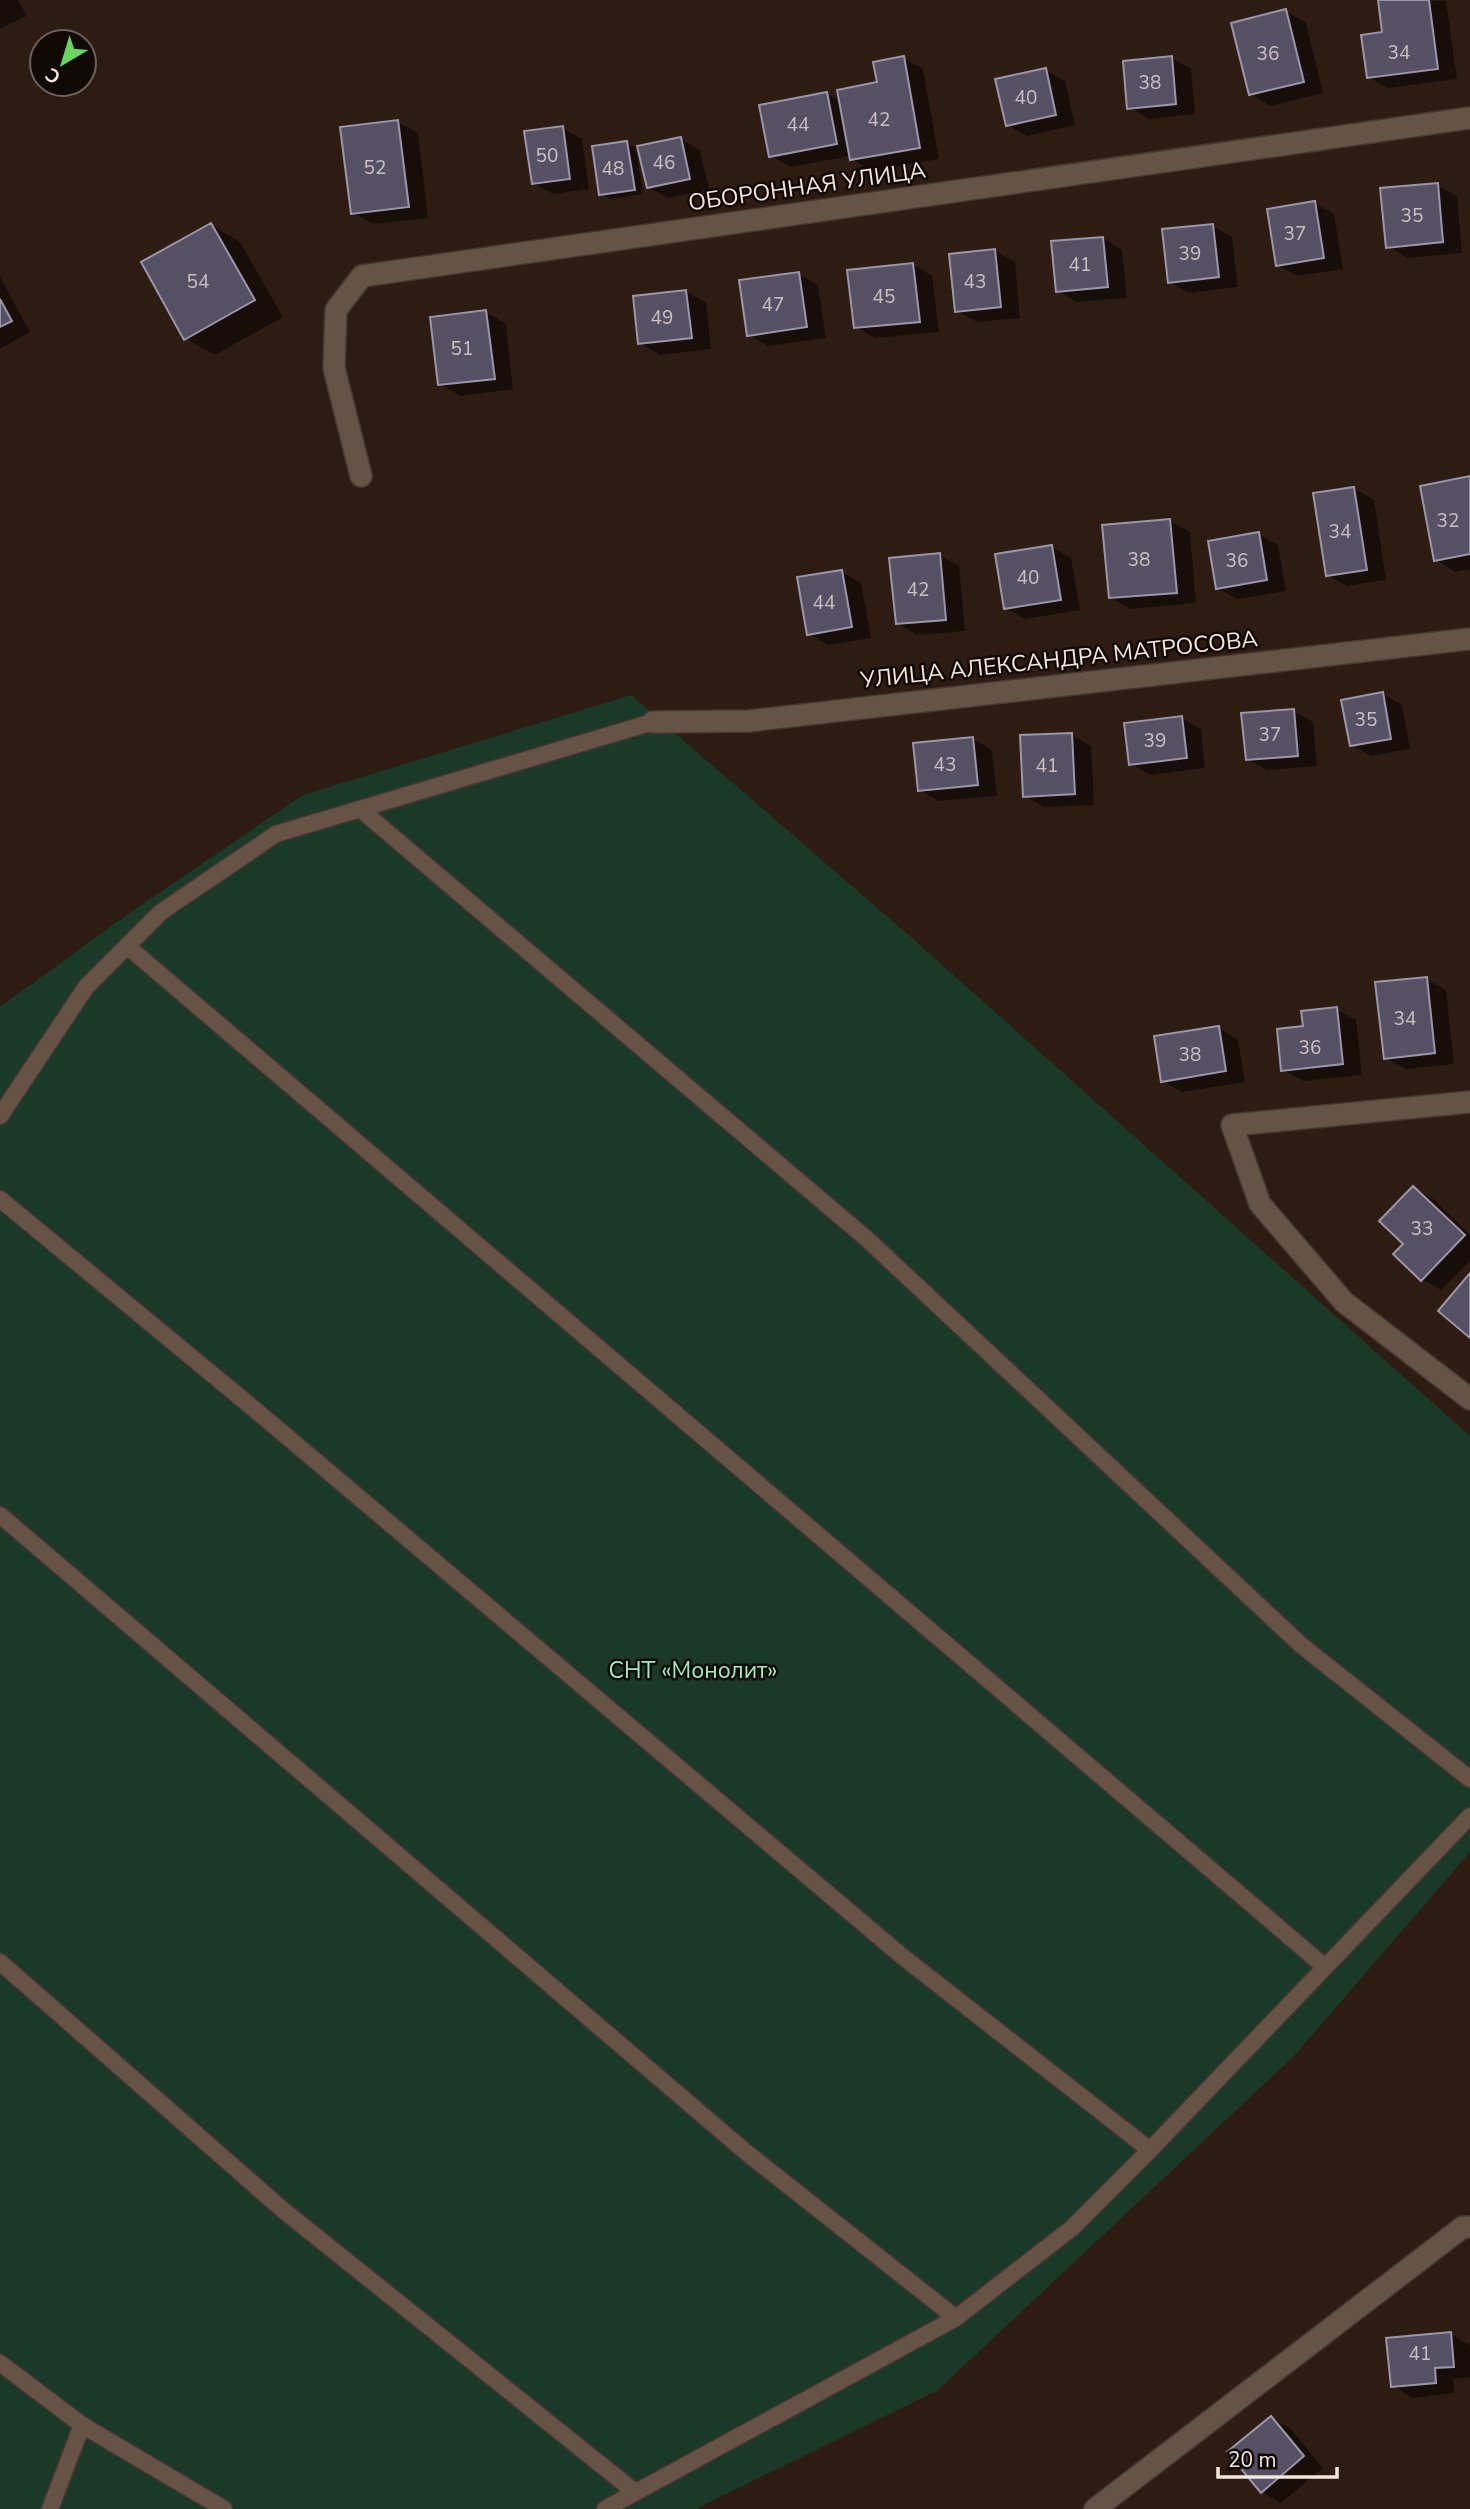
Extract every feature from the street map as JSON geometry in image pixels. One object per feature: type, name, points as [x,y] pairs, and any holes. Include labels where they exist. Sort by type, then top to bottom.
[{"type":"street","name":"ОБОРОННАЯ УЛИЦА","points":[[361,476],[334,368],[336,310],[362,276],[1470,118]]},
{"type":"street","name":"УЛИЦА АЛЕКСАНДРА МАТРОСОВА","points":[[653,722],[749,721],[1470,639]]},
{"type":"street","points":[[1470,1102],[1232,1125],[1260,1204],[1344,1302],[1470,1399]]},
{"type":"street","points":[[1095,2509],[1467,2227]]},
{"type":"lane","points":[[0,1116],[86,987],[160,912],[276,834],[653,722]]},
{"type":"lane","points":[[360,810],[867,1239],[1301,1645],[1470,1779]]},
{"type":"lane","points":[[127,946],[1325,1967]]},
{"type":"lane","points":[[0,1199],[253,1408],[903,1957],[1150,2150]]},
{"type":"lane","points":[[0,1515],[747,2153],[956,2318]]},
{"type":"lane","points":[[605,2509],[956,2318],[1072,2228],[1470,1816]]},
{"type":"lane","points":[[0,1962],[283,2210],[635,2492]]},
{"type":"lane","points":[[0,2363],[82,2425],[223,2509]]},
{"type":"lane","points":[[50,2509],[82,2425]]},
{"type":"green space","name":"СНТ «Монолит»","points":[[631,695],[912,938],[1470,1436],[1470,1852],[1294,2056],[938,2390],[696,2509],[0,2509],[0,1007],[128,914],[303,795]]},
{"type":"building","points":[[1378,0],[1429,0],[1438,69],[1367,78],[1361,35],[1382,32]]},
{"type":"building","points":[[1286,9],[1304,82],[1249,95],[1231,23]]},
{"type":"building","points":[[904,56],[920,148],[850,160],[837,90],[877,82],[873,62]]},
{"type":"building","points":[[1172,56],[1176,104],[1127,109],[1123,61]]},
{"type":"building","points":[[1046,68],[1056,115],[1006,126],[995,79]]},
{"type":"building","points":[[827,92],[837,144],[769,157],[759,105]]},
{"type":"building","points":[[398,120],[409,207],[351,214],[340,127]]},
{"type":"building","points":[[563,126],[570,179],[532,184],[524,131]]},
{"type":"building","points":[[681,137],[690,179],[647,188],[637,146]]},
{"type":"building","points":[[627,141],[635,190],[599,195],[592,146]]},
{"type":"building","points":[[1438,183],[1443,242],[1386,248],[1380,188]]},
{"type":"building","points":[[1315,201],[1324,258],[1276,266],[1267,209]]},
{"type":"building","points":[[211,223],[255,300],[184,340],[141,262]]},
{"type":"building","points":[[1213,224],[1219,277],[1168,283],[1162,229]]},
{"type":"building","points":[[1103,237],[1108,287],[1056,292],[1051,241]]},
{"type":"building","points":[[995,249],[1001,307],[955,312],[949,254]]},
{"type":"building","points":[[913,263],[920,322],[854,328],[847,270]]},
{"type":"building","points":[[799,272],[807,327],[747,336],[739,280]]},
{"type":"building","points":[[686,290],[692,338],[638,344],[633,296]]},
{"type":"building","points":[[0,299],[12,321],[0,327]]},
{"type":"building","points":[[486,310],[495,379],[438,385],[430,317]]},
{"type":"building","points":[[1470,476],[1470,554],[1434,561],[1420,486]]},
{"type":"building","points":[[1354,487],[1367,570],[1326,576],[1313,493]]},
{"type":"building","points":[[1170,519],[1177,593],[1109,598],[1102,525]]},
{"type":"building","points":[[1259,532],[1267,580],[1216,589],[1208,541]]},
{"type":"building","points":[[1052,545],[1061,600],[1004,609],[995,554]]},
{"type":"building","points":[[940,553],[946,620],[896,624],[889,558]]},
{"type":"building","points":[[842,570],[852,627],[807,635],[797,577]]},
{"type":"building","points":[[1383,692],[1391,739],[1350,746],[1341,700]]},
{"type":"building","points":[[1294,709],[1298,756],[1246,760],[1241,713]]},
{"type":"building","points":[[1182,716],[1187,758],[1129,765],[1124,723]]},
{"type":"building","points":[[1072,733],[1075,794],[1023,797],[1020,735]]},
{"type":"building","points":[[973,737],[978,785],[918,791],[913,743]]},
{"type":"building","points":[[1427,977],[1435,1053],[1384,1059],[1375,982]]},
{"type":"building","points":[[1337,1007],[1343,1064],[1281,1071],[1277,1029],[1303,1026],[1301,1011]]},
{"type":"building","points":[[1219,1026],[1226,1071],[1161,1082],[1154,1036]]},
{"type":"building","points":[[1413,1186],[1465,1235],[1421,1281],[1393,1254],[1403,1244],[1379,1221]]},
{"type":"building","points":[[1470,1273],[1470,1338],[1438,1311]]},
{"type":"building","points":[[1451,2332],[1454,2367],[1435,2368],[1436,2383],[1391,2387],[1386,2338]]},
{"type":"building","points":[[1271,2416],[1304,2456],[1261,2493],[1227,2452]]}]
